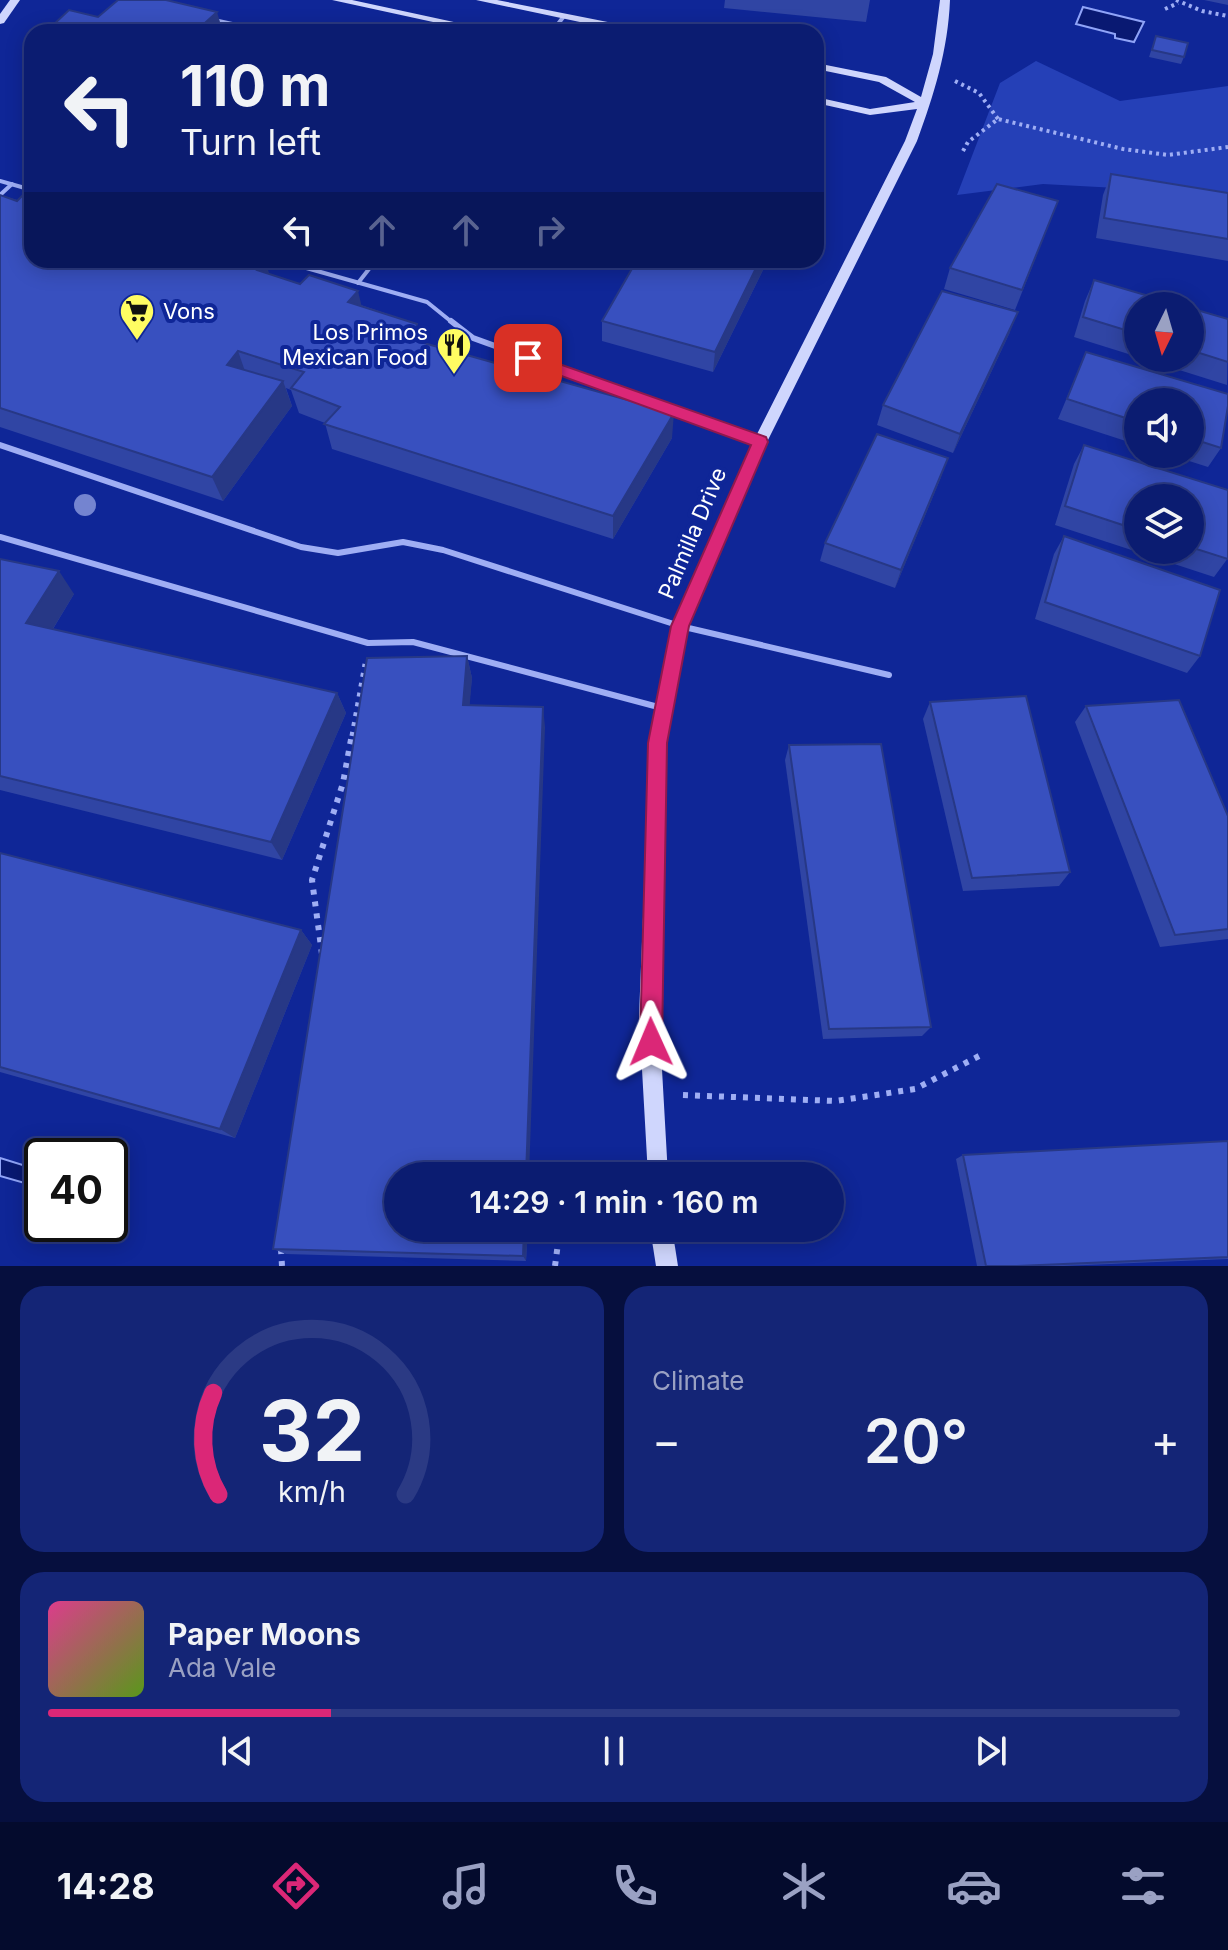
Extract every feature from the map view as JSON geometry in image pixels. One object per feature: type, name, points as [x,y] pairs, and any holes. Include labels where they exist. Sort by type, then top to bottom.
[{"type":"street","points":[[0,21],[15,0]]},
{"type":"street","points":[[337,0],[456,24]]},
{"type":"street","points":[[481,0],[604,24]]},
{"type":"street","name":"Palmilla Drive","points":[[657,1162],[650,1001],[658,743],[680,626],[760,442],[895,176],[926,104],[944,27],[945,0]]},
{"type":"street","points":[[824,68],[882,79],[926,104]]},
{"type":"street","points":[[824,102],[870,112],[926,104]]},
{"type":"street","points":[[663,1242],[667,1266]]},
{"type":"lane","points":[[558,24],[564,16]]},
{"type":"lane","points":[[201,18],[231,24]]},
{"type":"lane","points":[[0,181],[24,188]]},
{"type":"lane","points":[[0,195],[12,184]]},
{"type":"lane","points":[[306,268],[427,302],[473,338],[760,442]]},
{"type":"lane","points":[[358,283],[370,268]]},
{"type":"lane","points":[[0,445],[301,547],[338,553],[403,542],[443,550],[680,626],[889,675]]},
{"type":"lane","points":[[0,537],[368,643],[413,642],[665,709]]},
{"type":"path","points":[[1165,9],[1177,1],[1228,16]]},
{"type":"path","points":[[934,71],[979,93],[998,119],[1123,149],[1168,155],[1228,147]]},
{"type":"path","points":[[963,151],[968,142],[998,119]]},
{"type":"path","points":[[322,958],[312,880],[343,783],[368,643]]},
{"type":"path","points":[[654,1094],[836,1101],[915,1089],[981,1055]]},
{"type":"path","points":[[281,1242],[282,1266]]},
{"type":"path","points":[[555,1266],[558,1242]]},
{"type":"shaded area","points":[[1083,7],[1144,22],[1134,42],[1115,38],[1115,34],[1076,24]]},
{"type":"shaded area","points":[[1036,61],[1120,101],[1228,86],[1228,194],[1043,184],[957,195],[1000,83]]},
{"type":"shaded area","points":[[0,1158],[24,1165],[24,1183],[0,1176]]},
{"type":"building","points":[[118,0],[166,0],[217,12],[204,24],[54,24],[69,10],[98,17]]},
{"type":"building","points":[[1156,36],[1188,43],[1184,57],[1152,50]]},
{"type":"building","points":[[1111,174],[1228,193],[1228,239],[1104,218]]},
{"type":"building","points":[[997,184],[1058,201],[1022,290],[950,268]]},
{"type":"building","points":[[24,194],[24,268],[259,268],[257,270],[300,284],[309,275],[358,291],[348,302],[417,324],[413,340],[674,413],[613,516],[324,424],[340,407],[291,388],[304,372],[238,351],[227,365],[283,381],[212,477],[0,408],[0,195],[17,201]]},
{"type":"building","points":[[632,268],[756,268],[715,352],[602,321]]},
{"type":"building","points":[[1094,280],[1135,292],[1124,292],[1124,330],[1083,317]]},
{"type":"building","points":[[942,291],[1018,312],[960,434],[883,405]]},
{"type":"building","points":[[1204,312],[1228,319],[1228,362],[1204,354]]},
{"type":"building","points":[[1086,352],[1124,363],[1124,372],[1154,372],[1228,394],[1221,448],[1204,443],[1204,388],[1124,388],[1124,417],[1067,399]]},
{"type":"building","points":[[877,434],[948,458],[901,570],[825,543]]},
{"type":"building","points":[[1084,445],[1124,458],[1124,468],[1158,468],[1228,490],[1228,559],[1204,551],[1204,484],[1124,484],[1124,525],[1065,506]]},
{"type":"building","points":[[1064,536],[1124,557],[1124,564],[1145,564],[1220,590],[1200,656],[1045,602]]},
{"type":"building","points":[[0,559],[59,571],[26,623],[337,693],[271,842],[0,776]]},
{"type":"building","points":[[467,656],[463,705],[543,707],[527,1162],[384,1162],[384,1242],[524,1242],[523,1256],[273,1249],[367,658]]},
{"type":"building","points":[[1026,696],[1070,872],[972,878],[930,702]]},
{"type":"building","points":[[1179,700],[1228,816],[1228,929],[1175,935],[1086,706]]},
{"type":"building","points":[[881,744],[931,1027],[829,1029],[789,745]]},
{"type":"building","points":[[0,853],[301,930],[220,1129],[0,1067]]},
{"type":"building","points":[[1228,1141],[1228,1257],[986,1266],[963,1155]]},
{"type":"place","name":"Vons","points":[[137,342]]},
{"type":"place","name":"Los Primos Mexican Food","points":[[454,376]]},
{"type":"route","points":[[528,358],[760,442],[680,626],[658,743],[649,1016],[651,1042]]}]
